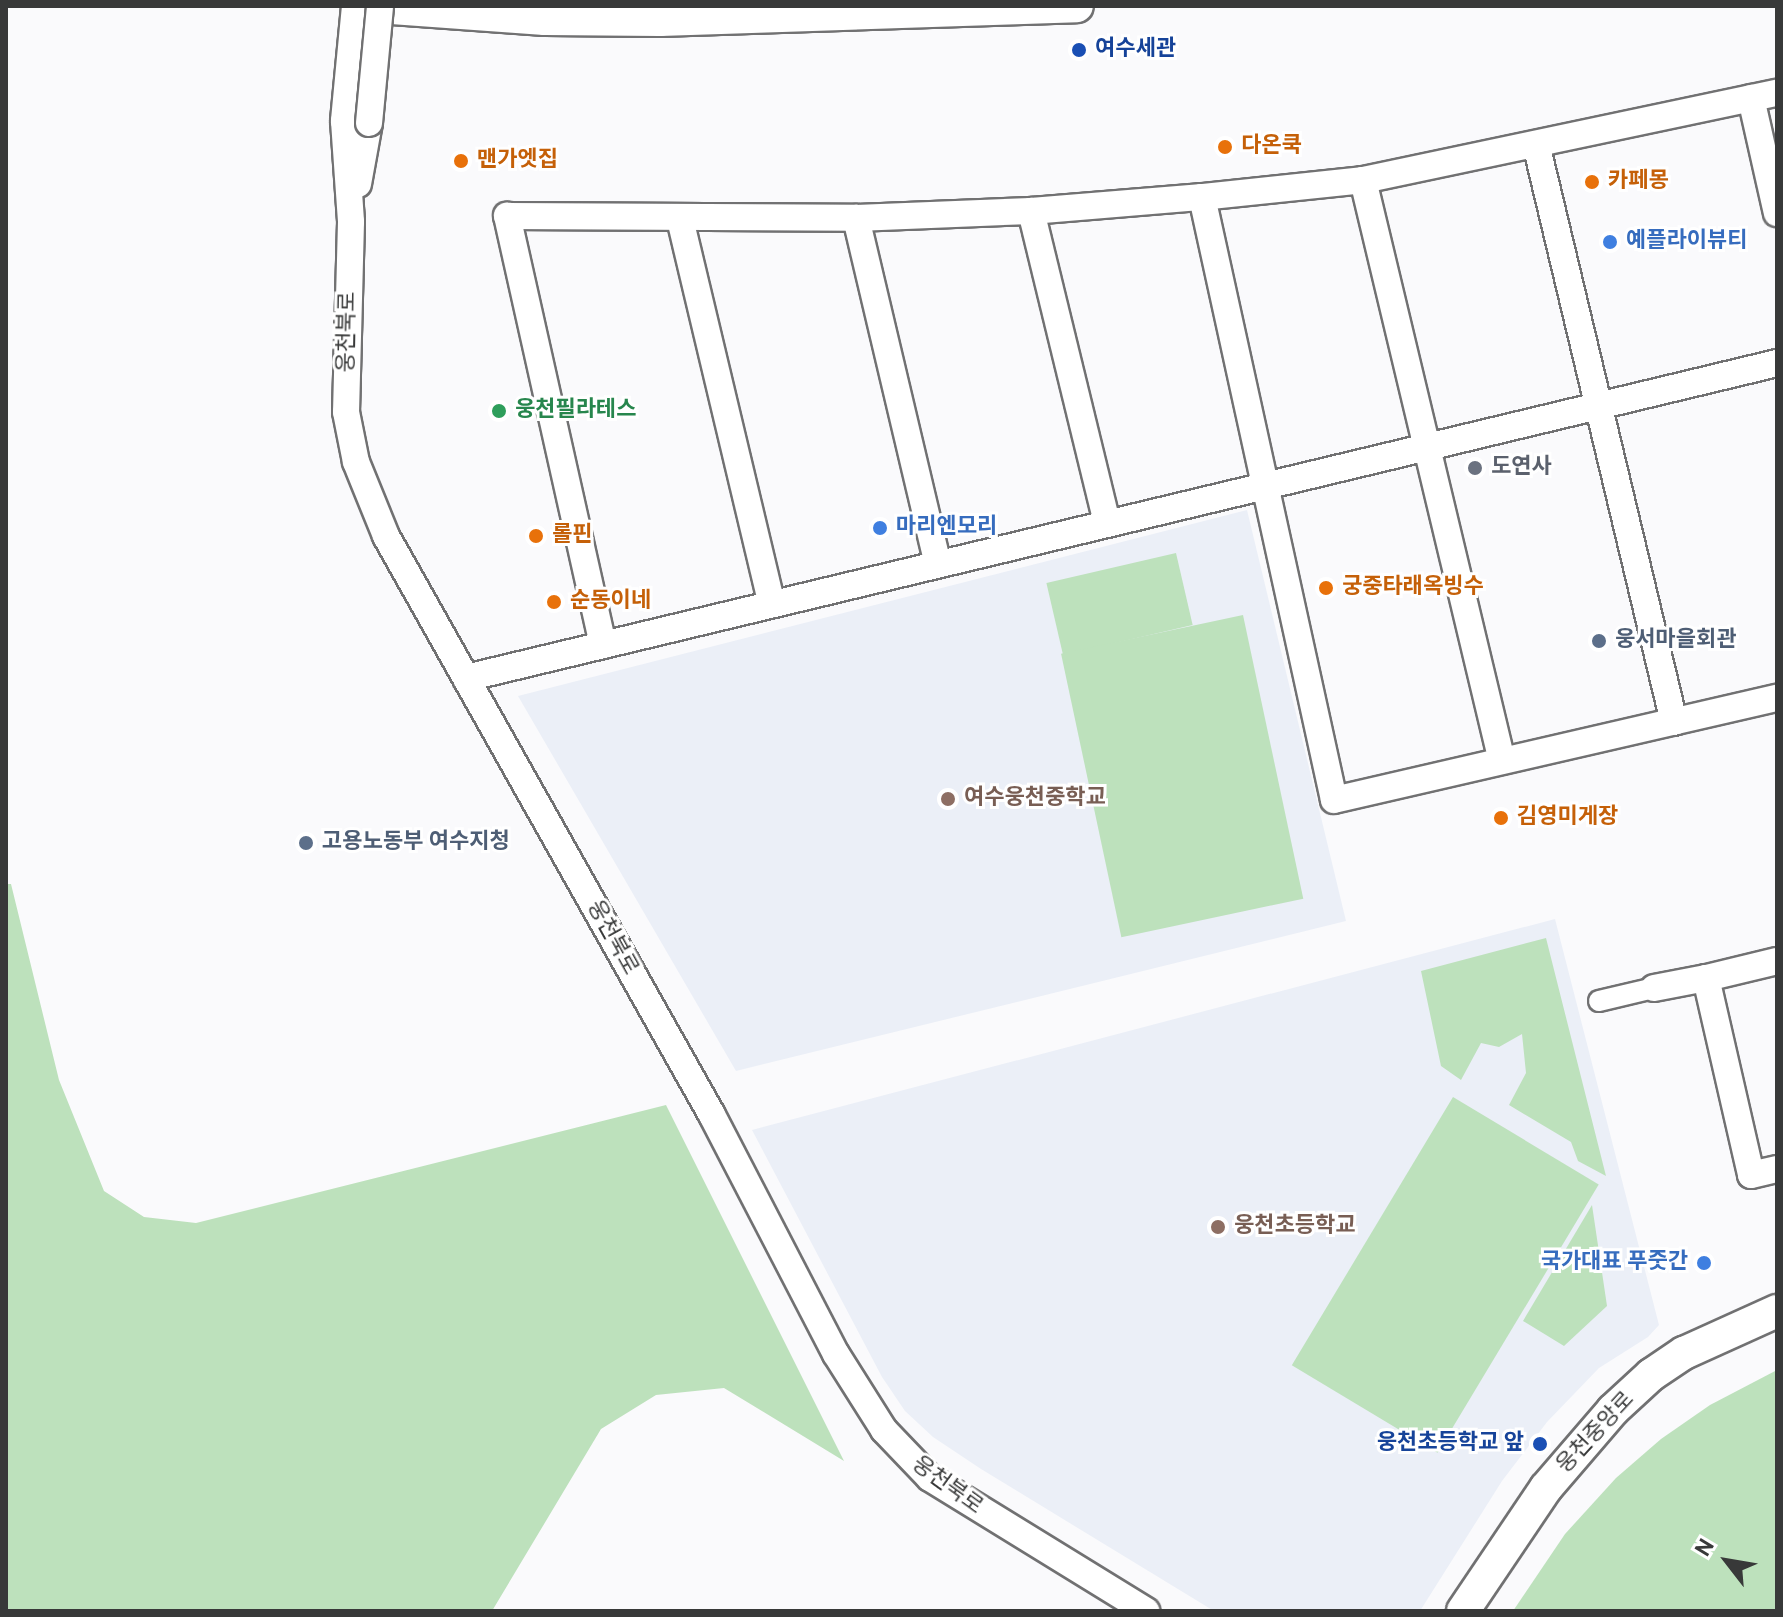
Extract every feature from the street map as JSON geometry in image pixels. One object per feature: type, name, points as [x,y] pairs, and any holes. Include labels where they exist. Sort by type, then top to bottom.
[{"type":"street","points":[[355,6],[356,122]]},
{"type":"street","points":[[364,6],[545,19],[660,20],[1077,6]]},
{"type":"street","points":[[356,122],[380,6]]},
{"type":"street","points":[[603,645],[507,216],[856,218],[1031,211],[1202,197],[1363,180],[1777,93]]},
{"type":"street","points":[[1751,98],[1777,213]]},
{"type":"street","name":"웅천북로","points":[[356,122],[346,412],[352,445],[386,536],[712,1115],[836,1354],[884,1430],[930,1478],[1146,1611]]},
{"type":"street","points":[[1536,144],[1674,722]]},
{"type":"street","points":[[1363,180],[1502,761]]},
{"type":"street","points":[[1202,197],[1334,800],[1777,698]]},
{"type":"street","points":[[1031,211],[1107,523]]},
{"type":"street","points":[[856,218],[938,564]]},
{"type":"street","points":[[680,219],[772,604]]},
{"type":"street","points":[[466,678],[1777,363]]},
{"type":"street","points":[[1599,1001],[1777,961]]},
{"type":"street","points":[[1706,978],[1751,1175],[1777,1169]]},
{"type":"street","name":"웅천중앙로","points":[[1463,1611],[1546,1488],[1613,1410],[1651,1375],[1684,1353],[1777,1311]]},
{"type":"shaded area","name":"여수웅천중학교","points":[[1247,510],[1346,921],[736,1071],[518,696]]},
{"type":"shaded area","name":"웅천초등학교","points":[[1555,919],[1659,1325],[1648,1337],[1599,1368],[1547,1422],[1502,1481],[1420,1611],[1214,1611],[933,1437],[905,1411],[882,1377],[752,1130]]},
{"type":"green space","points":[[1176,553],[1193,625],[1063,655],[1046,583]]},
{"type":"green space","points":[[1243,615],[1303,899],[1121,937],[1061,654]]},
{"type":"green space","points":[[6,884],[11,884],[59,1080],[104,1191],[144,1217],[196,1223],[666,1105],[844,1461],[724,1388],[656,1395],[601,1429],[492,1611],[6,1611]]},
{"type":"green space","points":[[1546,938],[1606,1176],[1578,1161],[1571,1142],[1509,1105],[1526,1073],[1522,1034],[1499,1047],[1481,1043],[1461,1080],[1441,1066],[1421,971]]},
{"type":"green space","points":[[1453,1097],[1599,1185],[1438,1453],[1292,1365]]},
{"type":"green space","points":[[1592,1205],[1607,1306],[1564,1346],[1523,1321]]},
{"type":"green space","points":[[1777,1370],[1777,1611],[1513,1611],[1565,1534],[1616,1478],[1661,1439],[1710,1405]]},
{"type":"place","name":"여수세관","points":[[1079,50]]},
{"type":"place","name":"다온쿡","points":[[1225,147]]},
{"type":"place","name":"맨가엣집","points":[[461,161]]},
{"type":"place","name":"카페몽","points":[[1592,182]]},
{"type":"place","name":"예플라이뷰티","points":[[1610,242]]},
{"type":"place","name":"웅천필라테스","points":[[499,411]]},
{"type":"place","name":"도연사","points":[[1475,468]]},
{"type":"place","name":"마리엔모리","points":[[880,528]]},
{"type":"place","name":"롤핀","points":[[536,536]]},
{"type":"place","name":"궁중타래옥빙수","points":[[1326,588]]},
{"type":"place","name":"순동이네","points":[[554,602]]},
{"type":"place","name":"웅서마을회관","points":[[1599,641]]},
{"type":"place","name":"여수웅천중학교","points":[[948,799]]},
{"type":"place","name":"김영미게장","points":[[1501,818]]},
{"type":"place","name":"고용노동부 여수지청","points":[[306,843]]},
{"type":"place","name":"웅천초등학교","points":[[1218,1227]]},
{"type":"place","name":"국가대표 푸줏간","points":[[1704,1263]]},
{"type":"place","name":"웅천초등학교 앞","points":[[1540,1444]]}]
